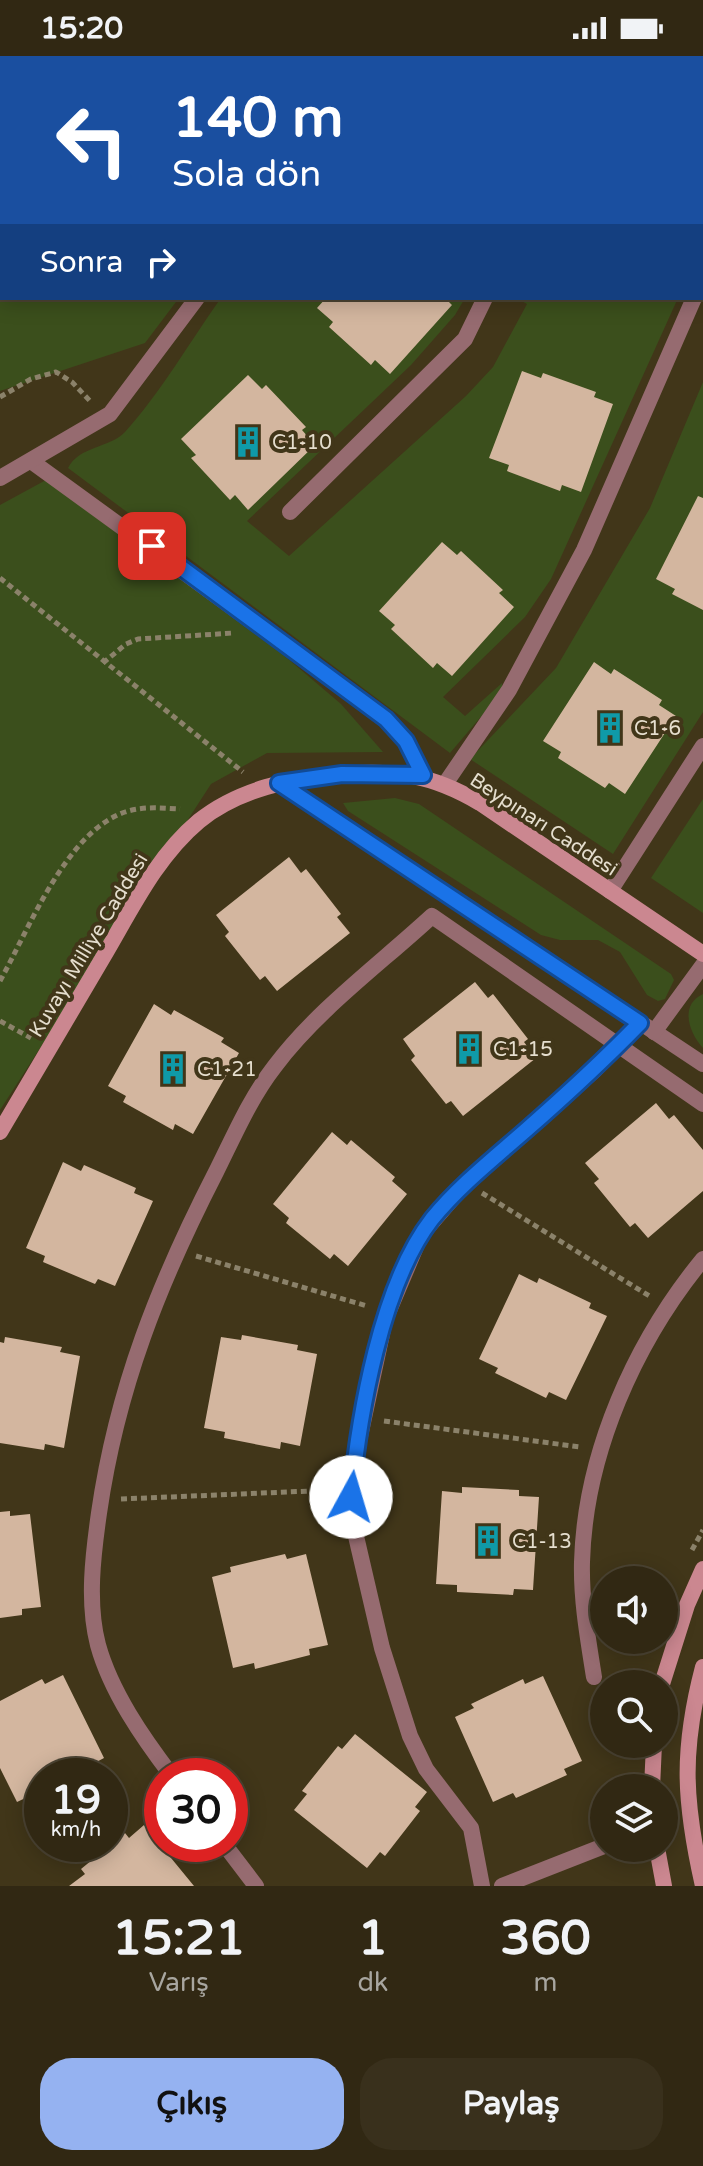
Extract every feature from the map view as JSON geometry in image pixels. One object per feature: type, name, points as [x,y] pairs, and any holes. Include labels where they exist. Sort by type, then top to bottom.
[{"type":"street","points":[[0,478],[103,420],[195,300]]},
{"type":"street","points":[[290,512],[465,339],[484,300]]},
{"type":"street","points":[[445,784],[509,690],[584,550],[693,300]]},
{"type":"street","points":[[31,461],[386,719],[406,741],[423,775]]},
{"type":"street","points":[[610,891],[703,746]]},
{"type":"street","name":"Kuvayı Milliye Caddesi","points":[[0,1132],[163,859],[201,819],[271,786],[342,774],[423,775]]},
{"type":"street","name":"Beypınarı Caddesi","points":[[423,775],[480,803],[703,954]]},
{"type":"street","points":[[271,786],[703,1064]]},
{"type":"street","points":[[160,1758],[123,1701],[98,1644],[92,1597],[101,1500],[128,1375],[140,1336],[251,1103],[273,1069],[311,1027],[432,916],[703,1104]]},
{"type":"street","points":[[482,1886],[471,1828],[426,1769],[410,1736],[382,1648],[352,1519],[352,1489],[363,1418],[387,1312],[421,1235],[466,1183],[617,1047],[647,1028],[703,965]]},
{"type":"street","points":[[593,1670],[582,1563],[588,1506],[601,1450],[625,1386],[669,1308],[703,1259]]},
{"type":"street","points":[[666,1670],[679,1627],[703,1569]]},
{"type":"street","points":[[703,1667],[690,1730],[685,1788],[688,1821],[703,1886]]},
{"type":"street","points":[[502,1886],[590,1851]]},
{"type":"street","points":[[238,1862],[256,1886]]},
{"type":"street","points":[[660,1862],[664,1886]]},
{"type":"path","points":[[0,397],[31,379],[56,372],[87,396],[103,420]]},
{"type":"path","points":[[0,578],[103,663],[271,786]]},
{"type":"path","points":[[103,663],[126,644],[138,639],[228,635],[261,626]]},
{"type":"path","points":[[0,981],[76,848],[105,821],[145,807],[217,810]]},
{"type":"path","points":[[0,1021],[50,1047]]},
{"type":"path","points":[[466,1183],[669,1308]]},
{"type":"path","points":[[178,1251],[387,1312]]},
{"type":"path","points":[[363,1418],[601,1450]]},
{"type":"path","points":[[101,1500],[352,1489]]},
{"type":"green space","points":[[0,300],[177,300],[145,343],[0,391]]},
{"type":"green space","points":[[220,300],[464,300],[455,315],[411,365],[247,521],[289,556],[466,396],[493,367],[527,304],[520,300],[677,300],[551,579],[525,617],[443,697],[465,716],[502,683],[502,692],[450,753],[68,468],[79,455],[125,432]]},
{"type":"green space","points":[[703,382],[703,712],[613,854],[470,759],[556,668],[650,508]]},
{"type":"green space","points":[[46,480],[280,652],[341,704],[383,752],[267,753],[211,784],[0,1110],[0,505]]},
{"type":"green space","points":[[395,798],[419,804],[671,974],[674,980],[665,999],[658,1001],[647,995],[620,952],[598,940],[560,940],[541,935],[348,811],[343,803]]},
{"type":"green space","points":[[703,799],[703,913],[651,878]]},
{"type":"green space","points":[[703,994],[703,1048],[694,1035],[689,1012],[691,1005]]},
{"type":"building","points":[[324,300],[447,300],[452,305],[390,374],[375,360],[371,365],[329,327],[333,322],[317,308]]},
{"type":"building","points":[[522,371],[541,378],[543,373],[596,392],[594,397],[613,404],[581,492],[562,485],[560,491],[507,471],[509,465],[489,458]]},
{"type":"building","name":"C1-10","points":[[248,375],[262,389],[266,385],[306,427],[302,430],[315,445],[248,510],[235,495],[230,500],[191,458],[196,455],[181,439]]},
{"type":"building","points":[[698,496],[703,498],[703,610],[672,594],[675,589],[656,579]]},
{"type":"building","points":[[442,542],[457,555],[461,551],[503,590],[499,593],[514,607],[452,676],[437,663],[433,668],[391,629],[395,625],[379,611]]},
{"type":"building","name":"C1-6","points":[[594,662],[611,674],[614,669],[662,700],[659,705],[676,716],[625,794],[609,783],[605,788],[558,758],[561,752],[543,741]]},
{"type":"building","points":[[289,857],[301,873],[306,869],[341,914],[337,917],[350,933],[277,991],[265,976],[260,980],[225,936],[229,932],[216,915]]},
{"type":"building","name":"C1-15","points":[[475,982],[488,998],[493,994],[528,1039],[524,1042],[536,1058],[463,1116],[451,1101],[446,1104],[411,1060],[415,1056],[403,1039]]},
{"type":"building","name":"C1-21","points":[[154,1004],[171,1015],[174,1010],[224,1038],[221,1042],[239,1053],[193,1134],[175,1124],[173,1130],[123,1102],[126,1096],[108,1086]]},
{"type":"building","points":[[656,1103],[669,1119],[674,1115],[703,1150],[703,1191],[648,1238],[635,1223],[630,1227],[594,1183],[599,1179],[585,1163]]},
{"type":"building","points":[[332,1132],[347,1145],[351,1140],[395,1177],[392,1181],[407,1194],[348,1266],[334,1254],[330,1259],[286,1223],[289,1218],[273,1204]]},
{"type":"building","points":[[63,1162],[81,1171],[84,1165],[136,1188],[134,1193],[153,1201],[115,1286],[98,1279],[95,1284],[43,1262],[45,1256],[26,1248]]},
{"type":"building","points":[[519,1274],[537,1283],[539,1278],[591,1303],[589,1308],[607,1316],[566,1400],[549,1392],[546,1398],[495,1373],[498,1368],[479,1359]]},
{"type":"building","points":[[242,1335],[298,1345],[297,1350],[317,1354],[300,1446],[281,1442],[280,1449],[224,1438],[225,1432],[204,1428],[221,1337],[241,1340]]},
{"type":"building","points":[[5,1337],[62,1347],[60,1352],[80,1356],[64,1448],[45,1444],[44,1450],[0,1443],[0,1342],[4,1343]]},
{"type":"building","name":"C1-13","points":[[462,1487],[519,1490],[519,1496],[539,1497],[533,1590],[514,1589],[513,1595],[457,1592],[457,1585],[436,1584],[442,1491],[462,1493]]},
{"type":"building","points":[[10,1511],[10,1516],[30,1514],[41,1607],[22,1609],[22,1615],[0,1618],[0,1512]]},
{"type":"building","points":[[285,1554],[287,1559],[306,1554],[328,1645],[309,1649],[310,1655],[255,1669],[254,1663],[233,1668],[212,1577],[231,1572],[230,1567]]},
{"type":"building","points":[[63,1675],[104,1758],[24,1758],[24,1799],[17,1802],[0,1768],[0,1701],[42,1679],[45,1684]]},
{"type":"building","points":[[543,1676],[582,1761],[564,1769],[567,1775],[516,1798],[513,1793],[493,1802],[455,1717],[474,1708],[471,1704],[523,1679],[525,1684]]},
{"type":"building","points":[[355,1734],[427,1792],[415,1807],[420,1811],[385,1856],[380,1852],[367,1868],[294,1810],[307,1794],[302,1791],[338,1746],[342,1749]]},
{"type":"building","points":[[144,1825],[144,1862],[174,1862],[194,1886],[69,1886],[85,1874],[81,1869],[90,1862],[128,1862],[129,1838]]},
{"type":"place","name":"C1-10","points":[[248,442]]},
{"type":"place","name":"C1-6","points":[[610,728]]},
{"type":"place","name":"C1-15","points":[[469,1049]]},
{"type":"place","name":"C1-21","points":[[173,1069]]},
{"type":"place","name":"C1-13","points":[[488,1541]]},
{"type":"route","points":[[152,546],[386,719],[406,741],[423,775],[377,772],[311,776],[279,783],[640,1023],[595,1070],[466,1183],[421,1235],[397,1285],[385,1320],[354,1464],[351,1497]]}]
